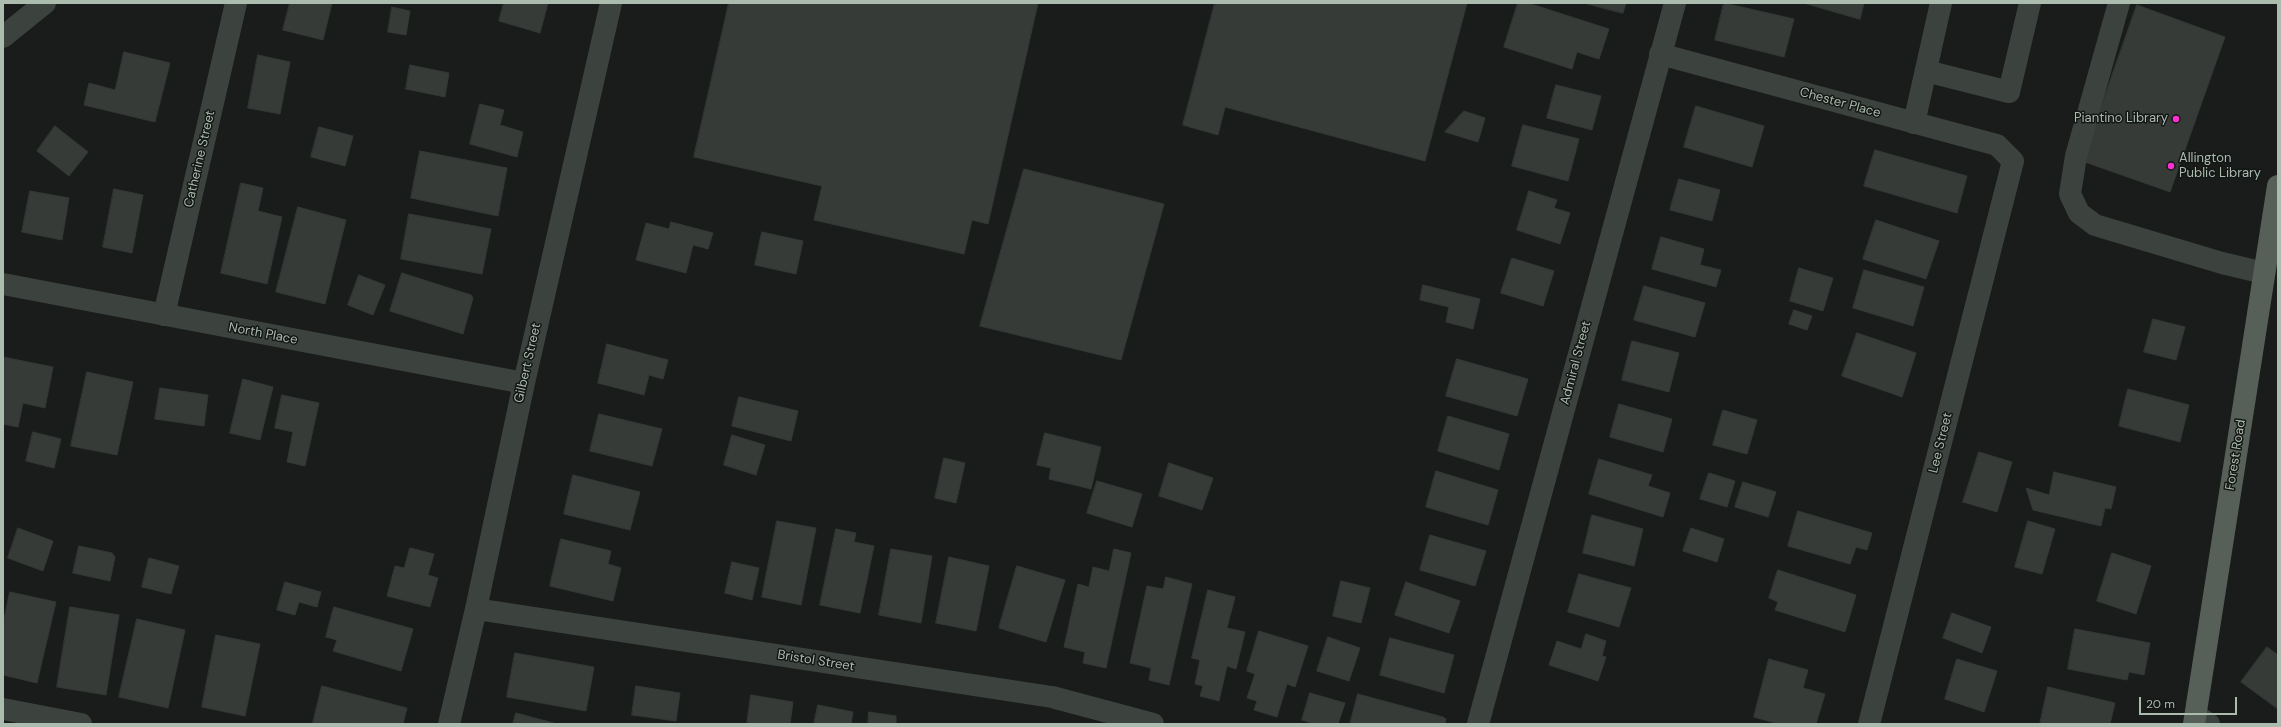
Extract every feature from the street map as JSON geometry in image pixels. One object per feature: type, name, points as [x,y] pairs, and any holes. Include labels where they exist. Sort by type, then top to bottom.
[{"type":"main road","name":"Forest Road","points":[[2200,721],[2264,273],[2278,186]]},
{"type":"street","points":[[3,37],[45,3]]},
{"type":"street","name":"Catherine Street","points":[[164,315],[236,3]]},
{"type":"street","name":"Gilbert Street","points":[[449,724],[476,609],[524,383],[611,3]]},
{"type":"street","name":"Admiral Street","points":[[1478,724],[1675,3]]},
{"type":"street","points":[[1914,123],[1941,3]]},
{"type":"street","points":[[1926,71],[2009,92],[2030,3]]},
{"type":"street","points":[[2119,3],[2076,156],[2070,194],[2079,213],[2095,225],[2222,263],[2264,273]]},
{"type":"street","name":"Chester Place","points":[[1660,54],[1997,145],[2013,161]]},
{"type":"street","name":"Lee Street","points":[[1869,724],[2013,161]]},
{"type":"street","name":"North Place","points":[[3,284],[524,383]]},
{"type":"street","name":"Bristol Street","points":[[476,609],[1052,697],[1153,724]]},
{"type":"street","points":[[3,709],[81,724]]},
{"type":"building","points":[[290,3],[332,3],[323,40],[283,30]]},
{"type":"building","points":[[504,3],[548,3],[540,33],[499,21]]},
{"type":"building","points":[[729,3],[1038,3],[988,224],[972,220],[964,254],[814,220],[822,186],[694,157]]},
{"type":"building","points":[[1215,3],[1467,3],[1425,161],[1225,107],[1218,135],[1183,125]]},
{"type":"building","points":[[1518,3],[1528,3],[1609,29],[1599,59],[1577,52],[1572,69],[1504,47]]},
{"type":"building","points":[[1584,3],[1626,3],[1623,13]]},
{"type":"building","points":[[1724,3],[1794,19],[1784,57],[1715,40]]},
{"type":"building","points":[[1804,3],[1864,3],[1860,19]]},
{"type":"building","points":[[2137,5],[2225,37],[2170,192],[2082,161]]},
{"type":"building","points":[[392,7],[410,11],[406,35],[388,32]]},
{"type":"building","points":[[124,52],[170,63],[155,122],[84,105],[89,83],[115,90]]},
{"type":"building","points":[[258,55],[290,62],[280,114],[248,108]]},
{"type":"building","points":[[410,65],[449,73],[445,97],[406,89]]},
{"type":"building","points":[[1556,85],[1601,96],[1592,130],[1547,118]]},
{"type":"building","points":[[480,104],[504,110],[500,125],[523,132],[517,157],[470,144]]},
{"type":"building","points":[[1696,106],[1764,126],[1752,167],[1684,147]]},
{"type":"building","points":[[1464,111],[1485,118],[1478,142],[1445,132]]},
{"type":"building","points":[[1523,125],[1579,139],[1568,181],[1512,166]]},
{"type":"building","points":[[55,126],[88,152],[69,176],[37,151]]},
{"type":"building","points":[[319,127],[353,136],[345,166],[311,157]]},
{"type":"building","points":[[1875,150],[1967,176],[1957,213],[1864,186]]},
{"type":"building","points":[[420,151],[507,168],[498,216],[411,198]]},
{"type":"building","points":[[1024,169],[1164,204],[1121,360],[980,326]]},
{"type":"building","points":[[1679,179],[1720,190],[1712,221],[1670,210]]},
{"type":"building","points":[[241,183],[263,188],[258,211],[282,217],[267,284],[221,273]]},
{"type":"building","points":[[114,189],[143,195],[132,253],[103,247]]},
{"type":"building","points":[[30,191],[69,198],[62,240],[22,232]]},
{"type":"building","points":[[1529,191],[1557,200],[1554,208],[1570,213],[1560,244],[1517,230]]},
{"type":"building","points":[[298,207],[346,220],[325,304],[276,292]]},
{"type":"building","points":[[409,214],[491,229],[482,274],[401,259]]},
{"type":"building","points":[[1876,220],[1939,241],[1926,279],[1863,259]]},
{"type":"building","points":[[671,222],[713,233],[708,249],[693,245],[686,273],[636,260],[646,223],[669,229]]},
{"type":"building","points":[[762,232],[803,241],[796,274],[755,265]]},
{"type":"building","points":[[1661,237],[1704,249],[1700,265],[1721,270],[1716,287],[1652,269]]},
{"type":"building","points":[[1512,258],[1554,271],[1543,306],[1501,293]]},
{"type":"building","points":[[1799,268],[1833,278],[1823,311],[1790,301]]},
{"type":"building","points":[[1864,270],[1924,287],[1913,326],[1853,308]]},
{"type":"building","points":[[402,273],[471,295],[473,298],[463,334],[390,311]]},
{"type":"building","points":[[359,275],[385,285],[373,315],[348,305]]},
{"type":"building","points":[[1423,285],[1480,299],[1473,329],[1446,322],[1449,307],[1420,300]]},
{"type":"building","points":[[1644,286],[1705,303],[1695,337],[1634,320]]},
{"type":"building","points":[[1794,310],[1812,316],[1807,330],[1789,324]]},
{"type":"building","points":[[2153,319],[2185,327],[2176,360],[2144,352]]},
{"type":"building","points":[[1857,333],[1916,353],[1902,397],[1842,376]]},
{"type":"building","points":[[1632,341],[1679,353],[1669,392],[1622,380]]},
{"type":"building","points":[[607,344],[668,360],[663,379],[649,375],[644,395],[598,383]]},
{"type":"building","points":[[3,357],[53,367],[45,408],[23,403],[18,427],[3,424]]},
{"type":"building","points":[[1457,359],[1528,379],[1517,416],[1446,396]]},
{"type":"building","points":[[87,372],[133,382],[117,455],[71,446]]},
{"type":"building","points":[[243,379],[273,387],[260,440],[230,433]]},
{"type":"building","points":[[160,388],[208,395],[204,426],[155,419]]},
{"type":"building","points":[[2128,389],[2189,405],[2180,442],[2119,426]]},
{"type":"building","points":[[282,395],[319,403],[305,466],[287,462],[293,432],[275,428]]},
{"type":"building","points":[[739,397],[798,411],[791,441],[732,426]]},
{"type":"building","points":[[1619,404],[1672,419],[1663,452],[1610,437]]},
{"type":"building","points":[[1723,410],[1757,420],[1747,454],[1713,445]]},
{"type":"building","points":[[599,414],[662,429],[652,466],[590,451]]},
{"type":"building","points":[[1448,416],[1509,434],[1499,470],[1438,451]]},
{"type":"building","points":[[33,432],[61,439],[54,468],[26,461]]},
{"type":"building","points":[[1045,433],[1101,447],[1091,489],[1049,479],[1051,468],[1037,465]]},
{"type":"building","points":[[732,435],[765,445],[756,475],[724,465]]},
{"type":"building","points":[[1979,452],[2012,462],[1997,512],[1963,502]]},
{"type":"building","points":[[944,458],[965,463],[956,503],[935,498]]},
{"type":"building","points":[[1599,459],[1652,475],[1648,486],[1670,493],[1663,517],[1589,494]]},
{"type":"building","points":[[1169,463],[1213,478],[1202,510],[1159,496]]},
{"type":"building","points":[[1436,471],[1498,490],[1488,525],[1426,507]]},
{"type":"building","points":[[2054,472],[2116,487],[2111,509],[2105,508],[2101,526],[2033,510],[2026,488],[2049,495]]},
{"type":"building","points":[[1709,473],[1735,481],[1727,507],[1700,499]]},
{"type":"building","points":[[573,475],[640,492],[630,530],[564,514]]},
{"type":"building","points":[[1097,481],[1142,494],[1132,527],[1087,513]]},
{"type":"building","points":[[1743,482],[1776,492],[1768,517],[1735,507]]},
{"type":"building","points":[[1798,511],[1872,533],[1867,550],[1856,547],[1850,564],[1788,546]]},
{"type":"building","points":[[1592,515],[1643,529],[1634,566],[1583,553]]},
{"type":"building","points":[[777,521],[816,528],[801,605],[762,597]]},
{"type":"building","points":[[2028,521],[2055,529],[2042,574],[2015,567]]},
{"type":"building","points":[[18,528],[53,541],[43,571],[8,558]]},
{"type":"building","points":[[1691,528],[1724,539],[1717,562],[1683,551]]},
{"type":"building","points":[[836,529],[856,533],[854,542],[874,546],[860,613],[820,605]]},
{"type":"building","points":[[1430,535],[1486,551],[1475,586],[1420,570]]},
{"type":"building","points":[[561,539],[611,551],[608,564],[621,568],[613,601],[550,586]]},
{"type":"building","points":[[79,546],[112,553],[115,557],[110,581],[73,573]]},
{"type":"building","points":[[410,548],[434,554],[428,575],[438,578],[430,607],[387,596],[395,566],[404,568]]},
{"type":"building","points":[[891,549],[932,556],[921,623],[879,615]]},
{"type":"building","points":[[1114,549],[1131,553],[1106,668],[1083,663],[1085,652],[1064,647],[1078,584],[1089,587],[1093,567],[1109,571]]},
{"type":"building","points":[[2112,553],[2151,566],[2136,614],[2097,601]]},
{"type":"building","points":[[949,557],[989,566],[976,631],[936,623]]},
{"type":"building","points":[[149,558],[179,566],[171,594],[142,587]]},
{"type":"building","points":[[732,562],[759,568],[752,600],[725,593]]},
{"type":"building","points":[[1017,566],[1065,580],[1046,642],[999,628]]},
{"type":"building","points":[[1778,570],[1856,595],[1845,632],[1775,610],[1778,602],[1769,598]]},
{"type":"building","points":[[1579,574],[1631,588],[1619,627],[1568,612]]},
{"type":"building","points":[[1166,577],[1192,584],[1169,685],[1149,680],[1151,668],[1130,663],[1147,586],[1163,589]]},
{"type":"building","points":[[1341,581],[1370,588],[1361,623],[1333,616]]},
{"type":"building","points":[[285,582],[321,592],[317,607],[299,602],[295,615],[277,610]]},
{"type":"building","points":[[1406,582],[1460,601],[1449,633],[1395,615]]},
{"type":"building","points":[[1208,590],[1235,597],[1227,628],[1245,632],[1236,669],[1227,666],[1219,701],[1200,696],[1203,686],[1195,684],[1200,660],[1192,658]]},
{"type":"building","points":[[10,592],[56,602],[37,683],[3,675],[3,624]]},
{"type":"building","points":[[70,607],[119,615],[106,695],[57,687]]},
{"type":"building","points":[[334,607],[413,629],[401,671],[333,651],[337,640],[326,637]]},
{"type":"building","points":[[1952,613],[1991,627],[1982,653],[1943,638]]},
{"type":"building","points":[[137,619],[185,630],[168,708],[119,697]]},
{"type":"building","points":[[2075,629],[2150,643],[2144,675],[2129,672],[2127,680],[2068,669]]},
{"type":"building","points":[[1259,631],[1308,646],[1295,687],[1287,684],[1277,717],[1254,710],[1257,701],[1247,698],[1255,674],[1247,671]]},
{"type":"building","points":[[1586,634],[1606,641],[1602,656],[1606,657],[1598,681],[1549,665],[1557,641],[1581,649]]},
{"type":"building","points":[[216,635],[260,644],[245,716],[202,707]]},
{"type":"building","points":[[1328,637],[1360,648],[1349,681],[1317,671]]},
{"type":"building","points":[[1390,638],[1454,655],[1444,693],[1380,675]]},
{"type":"building","points":[[2267,647],[2278,655],[2278,709],[2241,682]]},
{"type":"building","points":[[515,653],[594,667],[586,711],[507,697]]},
{"type":"building","points":[[1769,659],[1808,670],[1803,688],[1825,694],[1816,724],[1779,724],[1754,717]]},
{"type":"building","points":[[1957,659],[1997,671],[1984,712],[1945,699]]},
{"type":"building","points":[[322,686],[407,708],[403,724],[313,723]]},
{"type":"building","points":[[636,686],[680,693],[676,721],[632,715]]},
{"type":"building","points":[[2048,687],[2115,703],[2110,724],[2040,724]]},
{"type":"building","points":[[1310,693],[1345,703],[1338,724],[1315,724],[1302,720]]},
{"type":"building","points":[[1358,694],[1443,717],[1446,719],[1445,724],[1350,724]]},
{"type":"building","points":[[751,695],[793,702],[790,724],[747,724]]},
{"type":"building","points":[[818,705],[853,712],[851,724],[814,724]]},
{"type":"building","points":[[869,712],[896,716],[896,724],[868,724]]},
{"type":"building","points":[[516,713],[557,724],[513,724]]},
{"type":"place","name":"Piantino Library","points":[[2176,119]]},
{"type":"place","name":"Allington Public Library","points":[[2171,166]]}]
